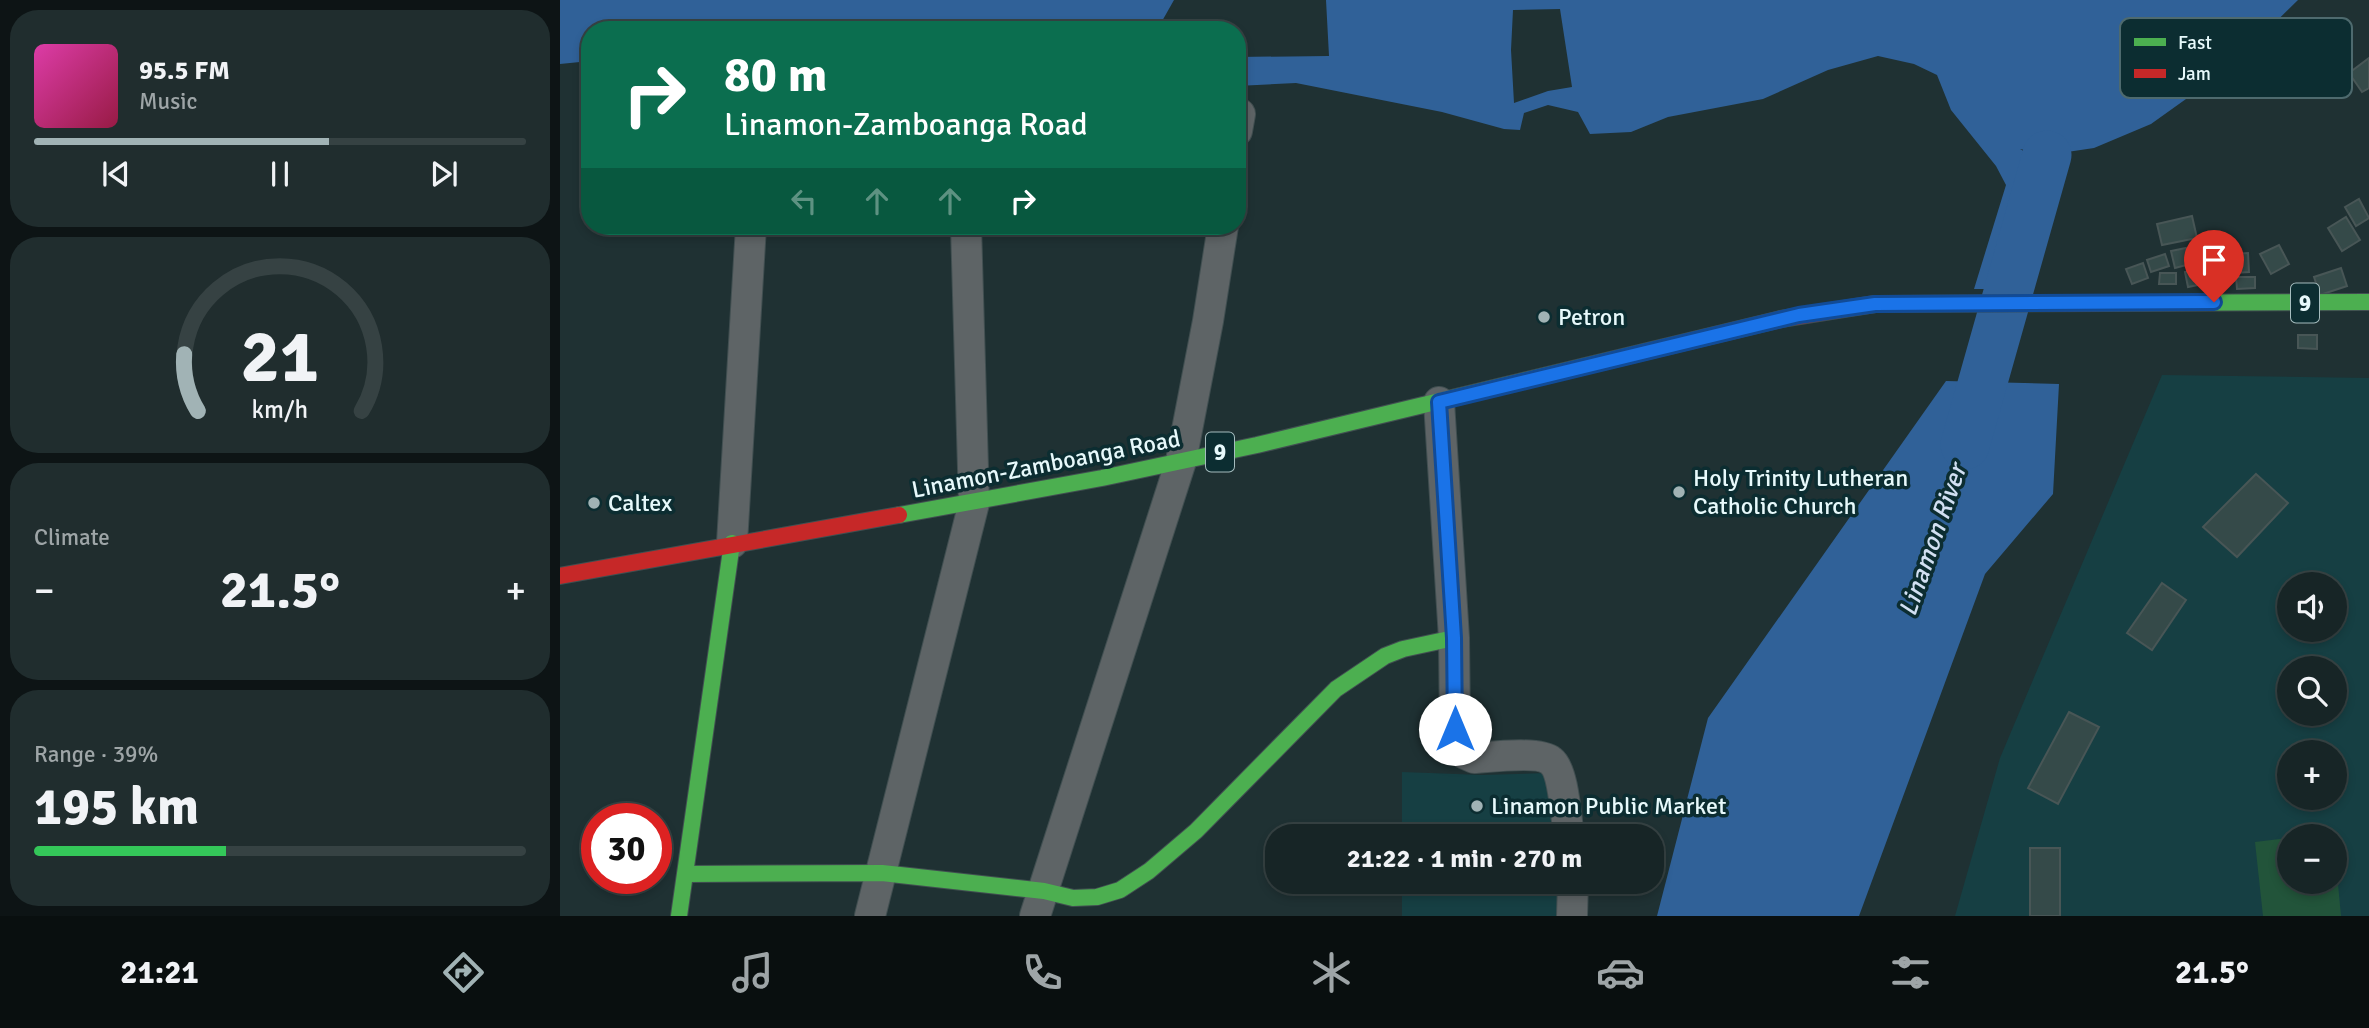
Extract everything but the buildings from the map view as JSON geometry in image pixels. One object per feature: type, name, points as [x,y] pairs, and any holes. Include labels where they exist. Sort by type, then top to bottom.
[{"type":"main road","name":"Linamon-Zamboanga Road","points":[[560,576],[732,543],[974,503],[1181,461],[1799,315],[1875,304],[2369,302]]},
{"type":"main road","points":[[680,916],[732,543]]},
{"type":"main road","points":[[686,874],[882,873],[1040,904],[1097,897],[1120,890],[1149,871],[1196,831],[1336,689],[1385,656],[1403,649],[1454,638]]},
{"type":"street","points":[[732,543],[750,235]]},
{"type":"street","points":[[870,916],[974,503],[966,235]]},
{"type":"street","points":[[1040,904],[1181,461],[1222,235]]},
{"type":"street","points":[[1439,402],[1454,638],[1455,729],[1458,745],[1465,754],[1474,758],[1533,756],[1551,761],[1560,781],[1567,824]]},
{"type":"street","points":[[1572,916],[1573,894]]},
{"type":"shaded area","points":[[2162,375],[2369,378],[2369,916],[1955,916],[2000,758]]},
{"type":"shaded area","name":"Linamon Public Market","points":[[1402,772],[1482,775],[1548,773],[1555,824],[1402,824]]},
{"type":"shaded area","name":"Linamon Public Market","points":[[1402,894],[1564,894],[1567,916],[1402,916]]},
{"type":"green space","points":[[2277,839],[2277,894],[2339,894],[2341,916],[2263,916],[2255,842]]},
{"type":"water","points":[[560,0],[1174,0],[1162,21],[581,21],[581,62],[560,64]]},
{"type":"water","points":[[1326,0],[2298,0],[2280,18],[2120,18],[2120,98],[2187,98],[2151,124],[2094,148],[2047,155],[2020,149],[2058,171],[2029,289],[1974,289],[2006,185],[1996,166],[1951,110],[1937,75],[1914,64],[1878,56],[1828,70],[1763,99],[1668,117],[1631,132],[1590,134],[1578,112],[1548,105],[1524,113],[1520,130],[1504,129],[1442,112],[1296,83],[1246,86],[1246,57],[1329,56]],"holes":[[[1560,9],[1572,87],[1548,91],[1514,103],[1511,50],[1513,10]]]},
{"type":"water","points":[[1946,381],[2059,384],[2053,494],[1985,574],[1859,916],[1657,916],[1708,718]]},
{"type":"waterway","name":"Linamon River","points":[[1965,445],[2047,155]]},
{"type":"traffic: fast","points":[[2112,303],[2369,302]]},
{"type":"traffic: fast","points":[[899,515],[1102,478],[1257,445],[1781,319]]},
{"type":"traffic: fast","points":[[679,916],[732,543]]},
{"type":"traffic: fast","points":[[686,874],[882,873],[1044,891],[1073,898],[1097,897],[1120,890],[1149,871],[1196,831],[1336,689],[1385,656],[1403,649],[1454,638]]},
{"type":"traffic: jam","points":[[1781,319],[1875,304],[2112,303]]},
{"type":"traffic: jam","points":[[560,576],[899,515]]},
{"type":"place","name":"Petron","points":[[1544,317]]},
{"type":"place","name":"Holy Trinity Lutheran Catholic Church","points":[[1679,492]]},
{"type":"place","name":"Caltex","points":[[594,503]]},
{"type":"place","name":"Linamon Public Market","points":[[1477,806]]},
{"type":"route","points":[[1455,729],[1454,638],[1439,402],[1799,315],[1875,304],[2214,302]]}]
